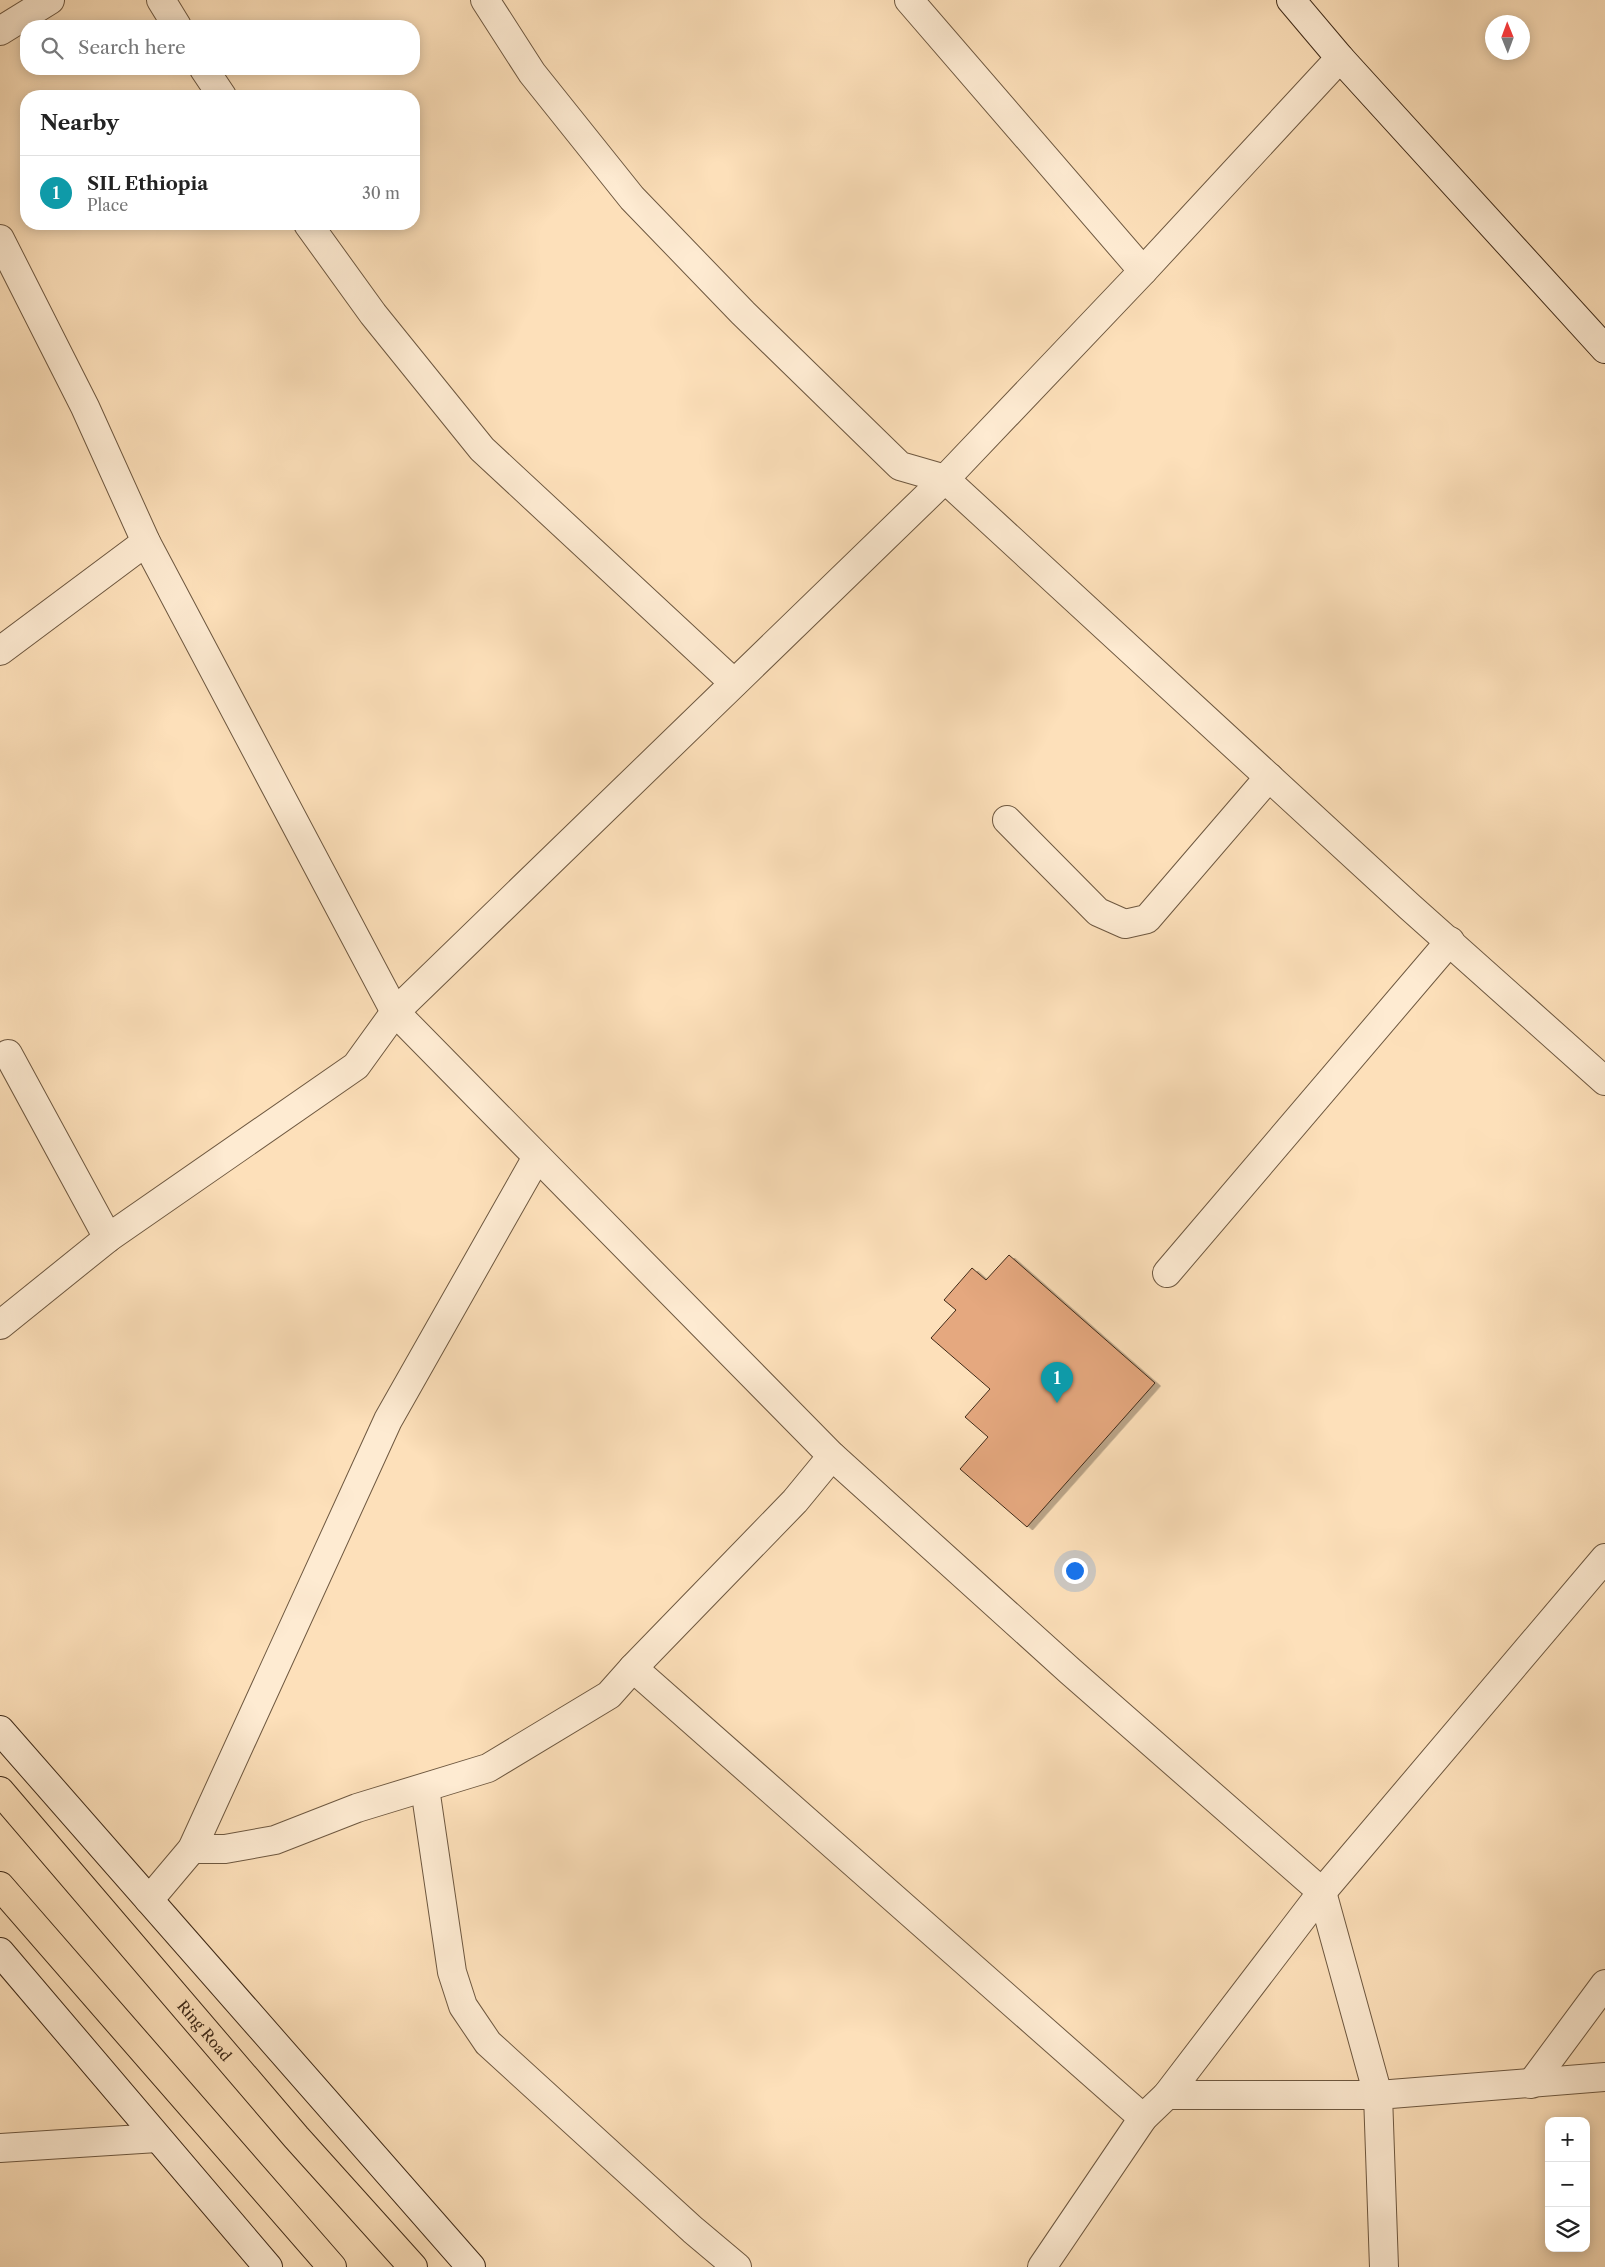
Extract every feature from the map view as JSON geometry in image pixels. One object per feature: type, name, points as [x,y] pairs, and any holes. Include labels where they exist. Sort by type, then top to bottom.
[{"type":"highway","name":"Ring Road","points":[[0,1791],[296,2137],[413,2267]]},
{"type":"highway","points":[[0,1886],[332,2267]]},
{"type":"street","points":[[0,31],[50,0]]},
{"type":"street","points":[[161,0],[173,20]]},
{"type":"street","points":[[485,0],[532,73],[632,198],[900,466],[945,479],[1269,777],[1605,1081]]},
{"type":"street","points":[[909,0],[1143,271]]},
{"type":"street","points":[[1291,0],[1340,58],[1605,349]]},
{"type":"street","points":[[0,1326],[108,1238],[356,1066],[395,1012],[945,479],[1143,271],[1340,58]]},
{"type":"street","points":[[208,75],[218,90]]},
{"type":"street","points":[[312,230],[373,314],[482,448],[734,683]]},
{"type":"street","points":[[0,239],[85,407],[146,542],[395,1012],[832,1456],[1070,1671],[1322,1892],[1378,2095],[1384,2267]]},
{"type":"street","points":[[0,651],[146,542]]},
{"type":"street","points":[[1007,820],[1098,912],[1125,924],[1147,919],[1269,777]]},
{"type":"street","points":[[1167,1273],[1450,941]]},
{"type":"street","points":[[8,1054],[108,1238]]},
{"type":"street","points":[[148,1900],[192,1849],[388,1420],[537,1157]]},
{"type":"street","points":[[192,1849],[225,1849],[275,1840],[357,1808],[488,1768],[610,1695],[632,1668],[795,1501],[832,1456]]},
{"type":"street","points":[[1042,2267],[1143,2118],[1167,2095],[1322,1892],[1605,1558]]},
{"type":"street","points":[[632,1668],[1143,2118]]},
{"type":"street","points":[[0,1730],[471,2267]]},
{"type":"street","points":[[425,1788],[452,1972],[463,2006],[488,2043],[693,2230],[737,2267]]},
{"type":"street","points":[[0,1952],[268,2267]]},
{"type":"street","points":[[1531,2084],[1605,1984]]},
{"type":"street","points":[[1167,2095],[1378,2095],[1605,2077]]},
{"type":"street","points":[[0,2148],[157,2138]]},
{"type":"building","points":[[1009,1255],[1155,1383],[1027,1527],[960,1469],[988,1437],[965,1417],[990,1389],[931,1338],[956,1310],[944,1300],[972,1268],[986,1280]]},
{"type":"place","name":"SIL Ethiopia","points":[[1057,1403]]}]
